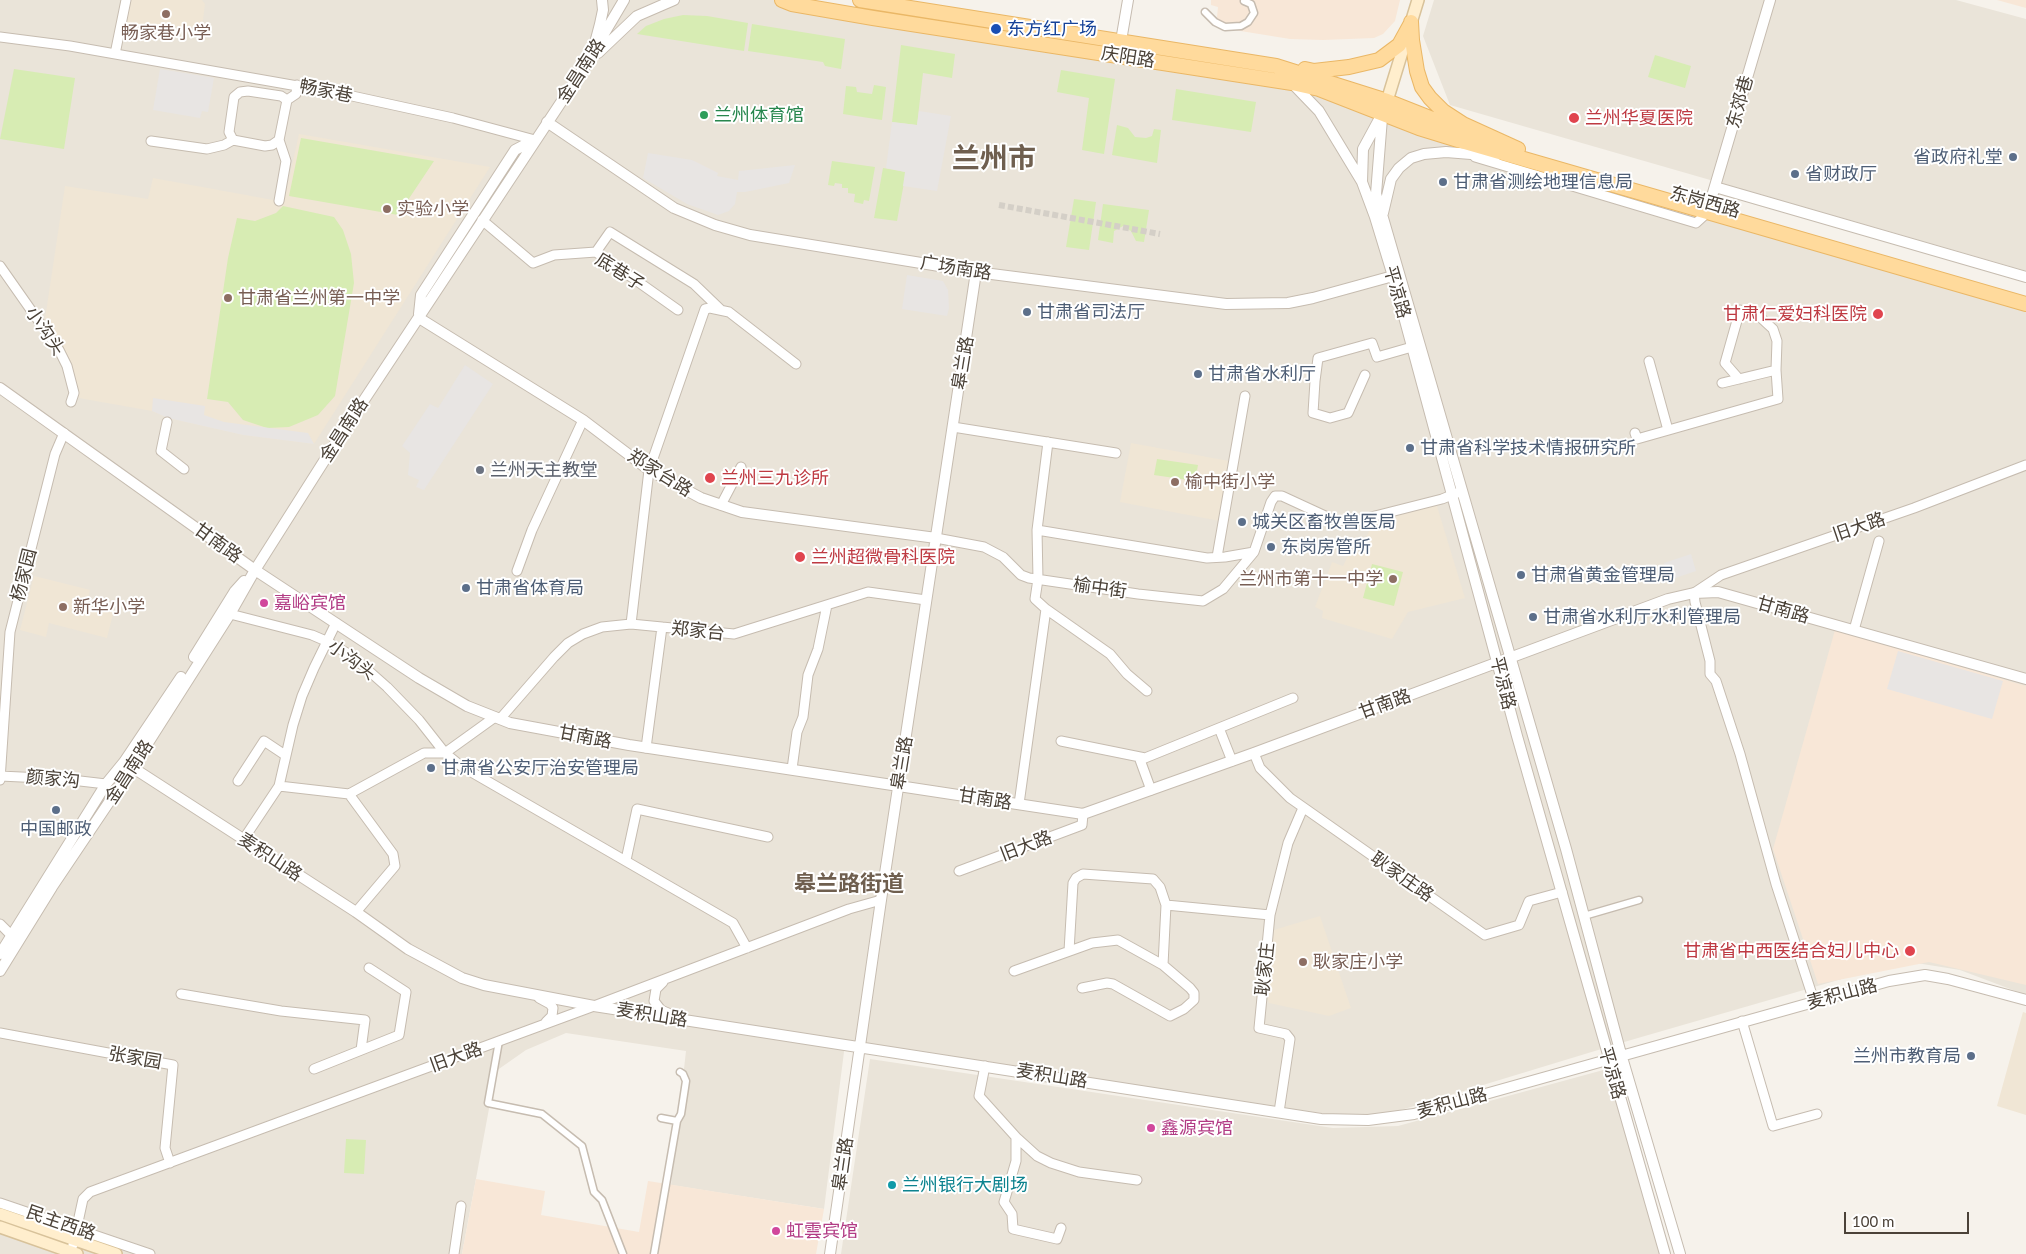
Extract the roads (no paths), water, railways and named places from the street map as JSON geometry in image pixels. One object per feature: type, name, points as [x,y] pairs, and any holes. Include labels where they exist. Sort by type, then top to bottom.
[{"type":"main road","name":"庆阳路","points":[[782,0],[792,4],[873,18],[1292,82],[1319,89],[1382,114]]},
{"type":"main road","name":"庆阳路","points":[[860,0],[910,4],[1276,66],[1386,100]]},
{"type":"main road","name":"平凉路","points":[[1382,114],[1418,0]]},
{"type":"main road","points":[[1276,66],[1314,70],[1349,68],[1380,60],[1399,45],[1412,22]]},
{"type":"main road","points":[[1412,22],[1412,40],[1417,71],[1422,87],[1430,98],[1443,111],[1517,153]]},
{"type":"main road","name":"东岗西路","points":[[1386,100],[1517,153]]},
{"type":"main road","name":"东岗西路","points":[[1382,114],[1424,130],[1517,153],[1709,208],[2026,294]]},
{"type":"main road","name":"东岗西路","points":[[1709,208],[2026,304]]},
{"type":"main road","name":"民主西路","points":[[0,1214],[76,1234],[116,1254]]},
{"type":"main road","name":"民主西路","points":[[0,1228],[74,1253]]},
{"type":"street","points":[[115,54],[126,0]]},
{"type":"street","points":[[585,66],[600,24],[602,0]]},
{"type":"street","name":"金昌南路","points":[[0,954],[106,784],[128,765],[230,614],[255,570],[331,450],[585,66],[624,0]]},
{"type":"street","points":[[585,66],[636,16],[674,0]]},
{"type":"street","points":[[1121,41],[1128,0]]},
{"type":"street","points":[[1205,12],[1215,22],[1225,27],[1240,26],[1248,22],[1254,13],[1251,4],[1244,0]]},
{"type":"street","name":"东郊巷","points":[[1709,208],[1770,0]]},
{"type":"street","name":"畅家巷","points":[[0,37],[115,54],[343,94],[453,118],[535,140]]},
{"type":"street","points":[[1292,82],[1319,112],[1362,182]]},
{"type":"street","points":[[279,201],[286,161],[279,140],[287,100],[296,94],[297,86]]},
{"type":"street","points":[[233,140],[228,132],[234,97],[240,92],[248,91],[281,96],[287,100]]},
{"type":"street","name":"平凉路","points":[[1382,114],[1363,149],[1362,182],[1375,217],[1412,348],[1510,658],[1680,1254]]},
{"type":"street","name":"平凉路","points":[[1382,114],[1376,194],[1457,493],[1517,736],[1665,1254]]},
{"type":"street","name":"广场南路","points":[[547,122],[674,208],[715,225],[750,235],[976,272],[1226,304],[1260,305],[1288,303],[1392,276]]},
{"type":"street","points":[[151,141],[207,149],[224,145],[233,140],[265,146],[272,145],[279,140]]},
{"type":"street","name":"金昌南路","points":[[419,318],[421,295],[515,150],[535,140]]},
{"type":"street","points":[[1382,214],[1391,179],[1404,163],[1411,158],[1429,153],[1446,152],[1463,154],[1517,153]]},
{"type":"street","name":"东岗西路","points":[[1463,154],[1696,223],[1709,208]]},
{"type":"street","points":[[1715,187],[2026,277]]},
{"type":"street","name":"底巷子","points":[[482,220],[533,263],[554,255],[596,252],[678,310]]},
{"type":"street","points":[[596,252],[610,232],[694,284],[721,310]]},
{"type":"street","name":"小沟头","points":[[0,266],[59,350],[67,366],[74,393],[72,402]]},
{"type":"street","name":"皋兰路","points":[[830,1254],[898,785],[976,272]]},
{"type":"street","points":[[631,624],[649,470],[706,309],[710,308],[729,312],[796,364]]},
{"type":"street","points":[[1635,434],[1637,439],[1778,399],[1777,341],[1773,329],[1760,317],[1740,310],[1725,363],[1739,379]]},
{"type":"street","name":"郑家台路","points":[[419,318],[583,420],[649,470],[701,498],[742,512],[936,538]]},
{"type":"street","points":[[1364,375],[1348,414],[1330,418],[1313,413],[1314,381],[1318,358],[1372,343],[1377,357],[1412,348]]},
{"type":"street","points":[[1649,361],[1668,430]]},
{"type":"street","points":[[1722,383],[1776,370]]},
{"type":"street","name":"甘南路","points":[[0,388],[255,570],[419,678],[468,706],[510,723],[646,748],[1083,814],[1254,753],[1668,599],[1694,593],[1718,592],[2026,679]]},
{"type":"street","points":[[1217,557],[1246,396]]},
{"type":"street","points":[[517,571],[536,522],[583,420]]},
{"type":"street","points":[[167,422],[161,451],[184,469]]},
{"type":"street","points":[[953,427],[1116,453]]},
{"type":"street","name":"杨家园","points":[[0,780],[10,632],[55,454],[64,434]]},
{"type":"street","points":[[1048,442],[1037,530],[1038,579],[1035,599],[1046,610],[1110,654],[1127,674],[1147,691]]},
{"type":"street","name":"旧大路","points":[[1694,593],[1721,575],[1914,508],[2026,465]]},
{"type":"street","points":[[720,505],[741,466]]},
{"type":"street","name":"榆中街","points":[[936,538],[984,547],[1003,557],[1021,575],[1138,594],[1203,601],[1223,589],[1254,552],[1271,502],[1275,496],[1282,496],[1334,520],[1344,521],[1396,510],[1457,493]]},
{"type":"street","points":[[1037,530],[1207,558],[1254,552]]},
{"type":"street","points":[[1854,630],[1879,541]]},
{"type":"street","name":"金昌南路","points":[[0,971],[235,591],[255,570]]},
{"type":"street","name":"郑家台","points":[[444,753],[498,718],[568,643],[583,634],[602,627],[631,624],[734,634],[868,592],[926,600]]},
{"type":"street","points":[[1694,593],[1710,661],[1710,674],[1716,681],[1740,754],[1776,884],[1814,1001]]},
{"type":"street","points":[[792,770],[797,732],[803,717],[808,675],[818,649],[827,605]]},
{"type":"street","points":[[1019,804],[1046,610]]},
{"type":"street","name":"小沟头","points":[[230,614],[326,641],[352,656],[420,720],[444,753],[461,766],[732,923],[747,948]]},
{"type":"street","points":[[244,840],[278,786],[302,696],[336,623]]},
{"type":"street","points":[[646,748],[662,627]]},
{"type":"street","points":[[1061,741],[1145,758],[1293,698]]},
{"type":"street","points":[[1219,728],[1232,761]]},
{"type":"street","points":[[238,781],[264,741],[285,754]]},
{"type":"street","points":[[278,786],[349,794],[424,754],[444,753]]},
{"type":"street","name":"耿家庄路","points":[[1254,753],[1260,768],[1290,798],[1485,935],[1520,925],[1530,901],[1562,892]]},
{"type":"street","points":[[1139,757],[1151,790]]},
{"type":"street","name":"麦积山路","points":[[128,765],[356,912],[408,949],[462,978],[484,985],[594,1006],[1321,1119],[1368,1120],[1414,1114],[1622,1054],[1889,981],[1925,976],[2026,1000]]},
{"type":"street","name":"颜家沟","points":[[0,776],[63,779],[106,784]]},
{"type":"street","points":[[349,794],[393,854],[395,866],[356,912]]},
{"type":"street","name":"耿家庄","points":[[1279,1112],[1290,1038],[1286,1034],[1259,1028],[1270,915],[1288,843],[1303,808]]},
{"type":"street","points":[[626,860],[637,809],[768,837]]},
{"type":"street","name":"旧大路","points":[[959,871],[1082,825],[1083,814]]},
{"type":"street","points":[[1069,951],[1073,883],[1076,878],[1083,874],[1153,879],[1160,886],[1166,906],[1163,965]]},
{"type":"street","name":"旧大路","points":[[74,1253],[83,1199],[90,1192],[594,1006],[849,909],[881,900]]},
{"type":"street","points":[[1584,916],[1639,900]]},
{"type":"street","points":[[1166,906],[1270,915]]},
{"type":"street","points":[[0,924],[12,936]]},
{"type":"street","points":[[1014,971],[1092,943],[1118,940],[1163,965],[1190,988],[1194,993],[1194,1000],[1184,1009],[1170,1016],[1114,984],[1107,982],[1082,988]]},
{"type":"street","points":[[314,1069],[399,1035],[406,992],[369,968]]},
{"type":"street","points":[[677,975],[659,985],[656,989],[654,1001],[666,1013],[690,1020]]},
{"type":"street","points":[[522,993],[545,1000],[553,1008],[551,1018],[537,1027]]},
{"type":"street","points":[[180,994],[281,1011],[365,1020],[361,1050]]},
{"type":"street","points":[[1742,1021],[1773,1126],[1816,1114]]},
{"type":"street","name":"张家园","points":[[0,1033],[173,1065],[165,1148],[170,1163]]},
{"type":"street","points":[[499,1041],[488,1103],[542,1114],[582,1146],[594,1192],[602,1200],[623,1254]]},
{"type":"street","points":[[985,1066],[979,1096],[1016,1137],[1037,1156],[1051,1163],[1079,1172],[1137,1180]]},
{"type":"street","points":[[654,1254],[677,1121],[681,1114],[686,1081],[684,1074],[680,1072]]},
{"type":"street","points":[[661,1118],[677,1121]]},
{"type":"street","points":[[1016,1137],[1016,1160],[1004,1202],[1012,1214],[1013,1229],[1057,1239],[1061,1228]]},
{"type":"street","name":"民主西路","points":[[0,1203],[76,1234],[150,1254]]},
{"type":"street","points":[[454,1254],[461,1206]]},
{"type":"tunnel","points":[[999,205],[1160,234]]},
{"type":"place","name":"畅家巷小学","points":[[166,14]]},
{"type":"place","name":"东方红广场","points":[[996,29]]},
{"type":"place","name":"兰州体育馆","points":[[704,115]]},
{"type":"place","name":"兰州华夏医院","points":[[1574,118]]},
{"type":"place","name":"省政府礼堂","points":[[2013,157]]},
{"type":"place","name":"省财政厅","points":[[1795,174]]},
{"type":"place","name":"甘肃省测绘地理信息局","points":[[1443,182]]},
{"type":"place","name":"实验小学","points":[[387,209]]},
{"type":"place","name":"甘肃省兰州第一中学","points":[[228,298]]},
{"type":"place","name":"甘肃省司法厅","points":[[1027,312]]},
{"type":"place","name":"甘肃仁爱妇科医院","points":[[1878,314]]},
{"type":"place","name":"甘肃省水利厅","points":[[1198,374]]},
{"type":"place","name":"甘肃省科学技术情报研究所","points":[[1410,448]]},
{"type":"place","name":"兰州天主教堂","points":[[480,470]]},
{"type":"place","name":"兰州三九诊所","points":[[710,478]]},
{"type":"place","name":"榆中街小学","points":[[1175,482]]},
{"type":"place","name":"城关区畜牧兽医局","points":[[1242,522]]},
{"type":"place","name":"东岗房管所","points":[[1271,547]]},
{"type":"place","name":"兰州超微骨科医院","points":[[800,557]]},
{"type":"place","name":"甘肃省黄金管理局","points":[[1521,575]]},
{"type":"place","name":"兰州市第十一中学","points":[[1393,579]]},
{"type":"place","name":"甘肃省体育局","points":[[466,588]]},
{"type":"place","name":"嘉峪宾馆","points":[[264,603]]},
{"type":"place","name":"新华小学","points":[[63,607]]},
{"type":"place","name":"甘肃省水利厅水利管理局","points":[[1533,617]]},
{"type":"place","name":"甘肃省公安厅治安管理局","points":[[431,768]]},
{"type":"place","name":"中国邮政","points":[[56,810]]},
{"type":"place","name":"甘肃省中西医结合妇儿中心","points":[[1910,951]]},
{"type":"place","name":"耿家庄小学","points":[[1303,962]]},
{"type":"place","name":"兰州市教育局","points":[[1971,1056]]},
{"type":"place","name":"鑫源宾馆","points":[[1151,1128]]},
{"type":"place","name":"兰州银行大剧场","points":[[892,1185]]},
{"type":"place","name":"虹雲宾馆","points":[[776,1231]]},
{"type":"district","name":"兰州市","points":[[994,159]]},
{"type":"district","name":"皋兰路街道","points":[[849,884]]}]
